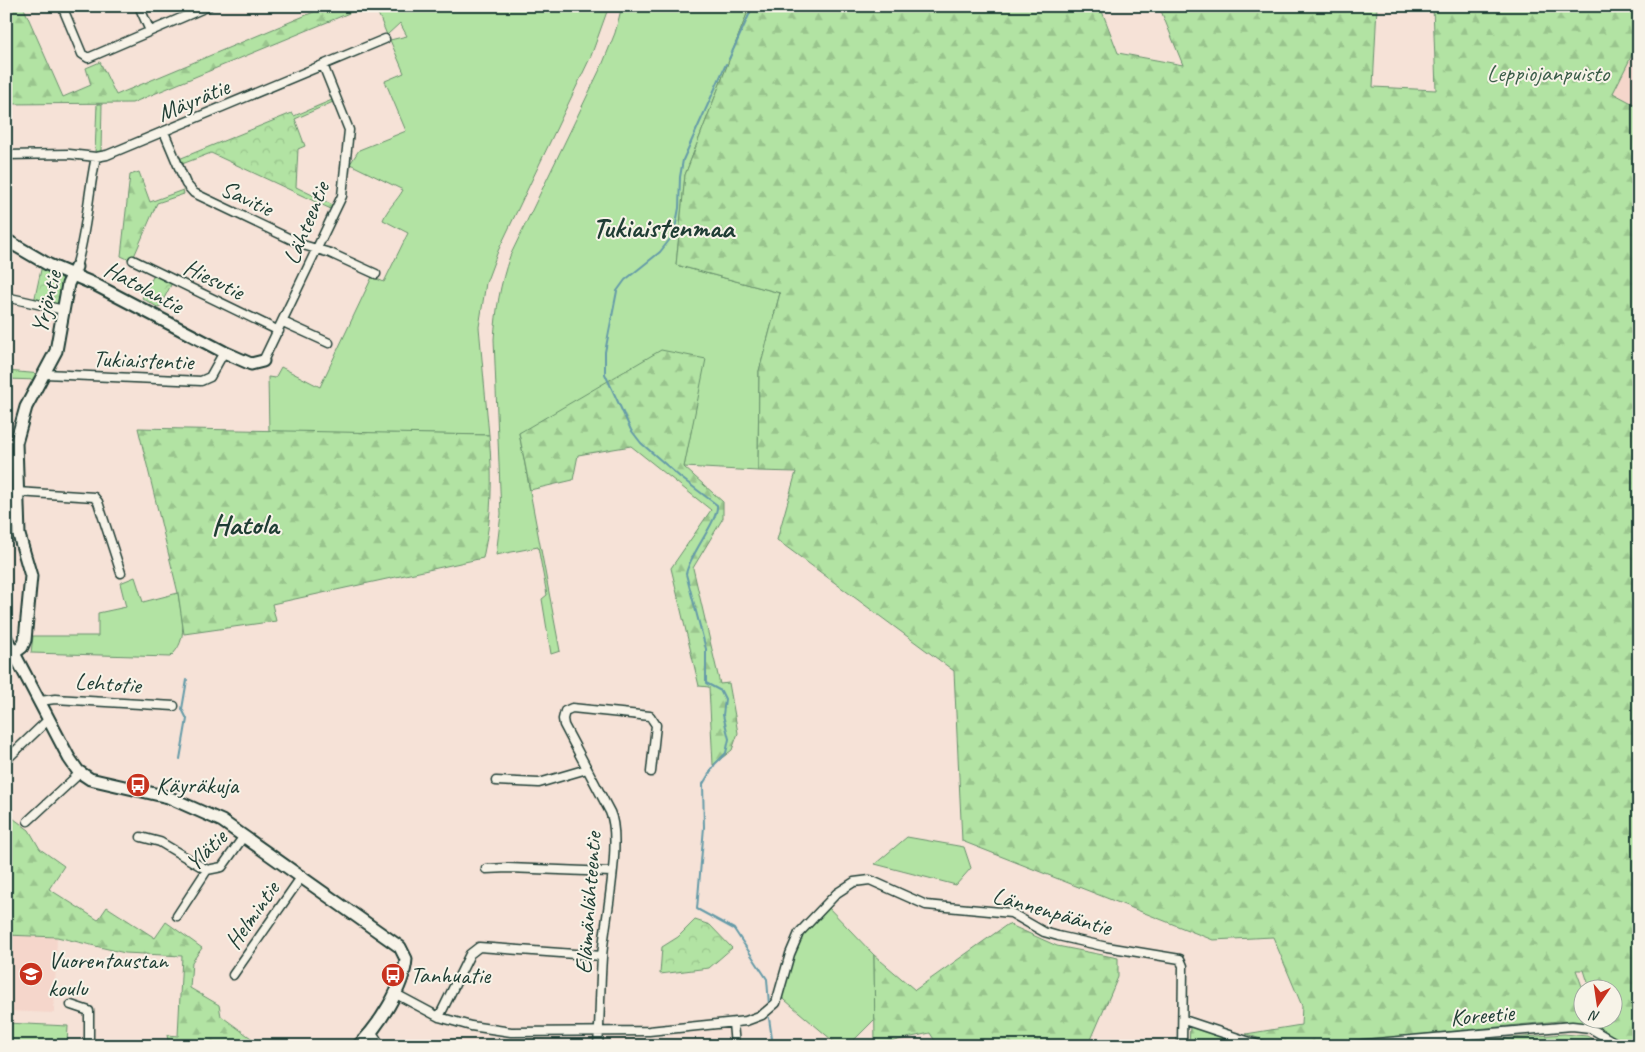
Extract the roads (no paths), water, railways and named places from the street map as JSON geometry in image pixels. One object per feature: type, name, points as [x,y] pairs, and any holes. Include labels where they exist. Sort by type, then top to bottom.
[{"type":"street","points":[[62,6],[85,58],[91,58],[209,6]]},
{"type":"street","points":[[139,6],[150,32]]},
{"type":"street","name":"Mäyrätie","points":[[6,155],[96,157],[107,155],[386,39]]},
{"type":"street","name":"Lähteentie","points":[[263,361],[284,322],[341,200],[350,138],[346,122],[323,66]]},
{"type":"street","name":"Savitie","points":[[164,132],[186,184],[194,193],[318,250],[330,253],[376,274]]},
{"type":"street","name":"Yrjöntie","points":[[14,653],[22,647],[25,640],[32,576],[19,535],[17,435],[26,407],[56,350],[68,284],[75,271],[83,242],[89,185],[96,157]]},
{"type":"street","name":"Hatolantie","points":[[6,240],[49,265],[75,271],[224,352],[251,364],[263,361]]},
{"type":"street","name":"Hiesutie","points":[[133,260],[279,331]]},
{"type":"street","points":[[6,297],[64,310]]},
{"type":"street","points":[[284,322],[329,343]]},
{"type":"street","name":"Tukiaistentie","points":[[45,374],[201,381],[213,373],[224,352]]},
{"type":"street","points":[[17,492],[94,497],[98,502],[121,572]]},
{"type":"street","points":[[6,638],[48,719],[80,774],[90,779],[174,799],[211,815],[302,876],[394,942],[404,952],[405,965],[394,993],[371,1031],[358,1046]]},
{"type":"street","name":"Lehtotie","points":[[40,701],[55,698],[174,706]]},
{"type":"street","name":"Elämänlähteentie","points":[[598,1046],[602,956],[609,906],[614,828],[612,817],[563,723],[564,713],[570,708],[650,716],[656,727],[651,772]]},
{"type":"street","points":[[6,760],[48,719]]},
{"type":"street","points":[[496,781],[538,783],[587,769]]},
{"type":"street","points":[[28,821],[80,774]]},
{"type":"street","name":"Ylätie","points":[[177,916],[207,870],[222,867],[244,836]]},
{"type":"street","points":[[140,838],[160,842],[207,870]]},
{"type":"street","points":[[486,869],[508,868],[611,872]]},
{"type":"street","name":"Helmintie","points":[[233,975],[302,876]]},
{"type":"street","name":"Lännenpääntie","points":[[732,1023],[762,1015],[776,1003],[790,954],[798,934],[837,893],[854,882],[870,880],[926,905],[1011,913],[1058,936],[1106,947],[1180,959],[1183,966],[1184,1020]]},
{"type":"street","points":[[439,1017],[470,954],[479,947],[602,956]]},
{"type":"street","points":[[394,993],[439,1017],[471,1026],[511,1032],[649,1031],[732,1023],[735,1046]]},
{"type":"street","points":[[71,1005],[88,1011],[89,1046]]},
{"type":"street","points":[[1182,1046],[1184,1020],[1262,1046]]},
{"type":"street","name":"Koreetie","points":[[1342,1046],[1572,1026],[1590,1028],[1621,1046]]},
{"type":"street","points":[[371,1031],[381,1046]]},
{"type":"waterway","points":[[729,59],[753,6]]},
{"type":"waterway","points":[[726,64],[683,160],[680,177],[679,208],[674,234],[660,252],[625,280],[617,291],[605,352],[605,374],[631,430],[641,443],[680,477],[717,505],[713,519],[692,557],[686,574],[706,649],[706,683],[721,691],[725,699],[723,715],[729,739],[726,753],[715,764],[703,784],[704,827],[697,909],[734,929],[767,979],[769,1005]]},
{"type":"waterway","points":[[180,759],[187,719],[182,709],[187,680]]},
{"type":"waterway","points":[[769,1018],[773,1046]]},
{"type":"place","name":"Käyräkuja","points":[[138,785]]},
{"type":"place","name":"Vuorentaustan koulu","points":[[31,974]]},
{"type":"place","name":"Tanhuatie","points":[[393,975]]},
{"type":"district","name":"Tukiaistenmaa","points":[[663,227]]},
{"type":"district","name":"Hatola","points":[[245,524]]},
{"type":"park label","name":"Leppiojanpuisto","points":[[1548,73]]}]
